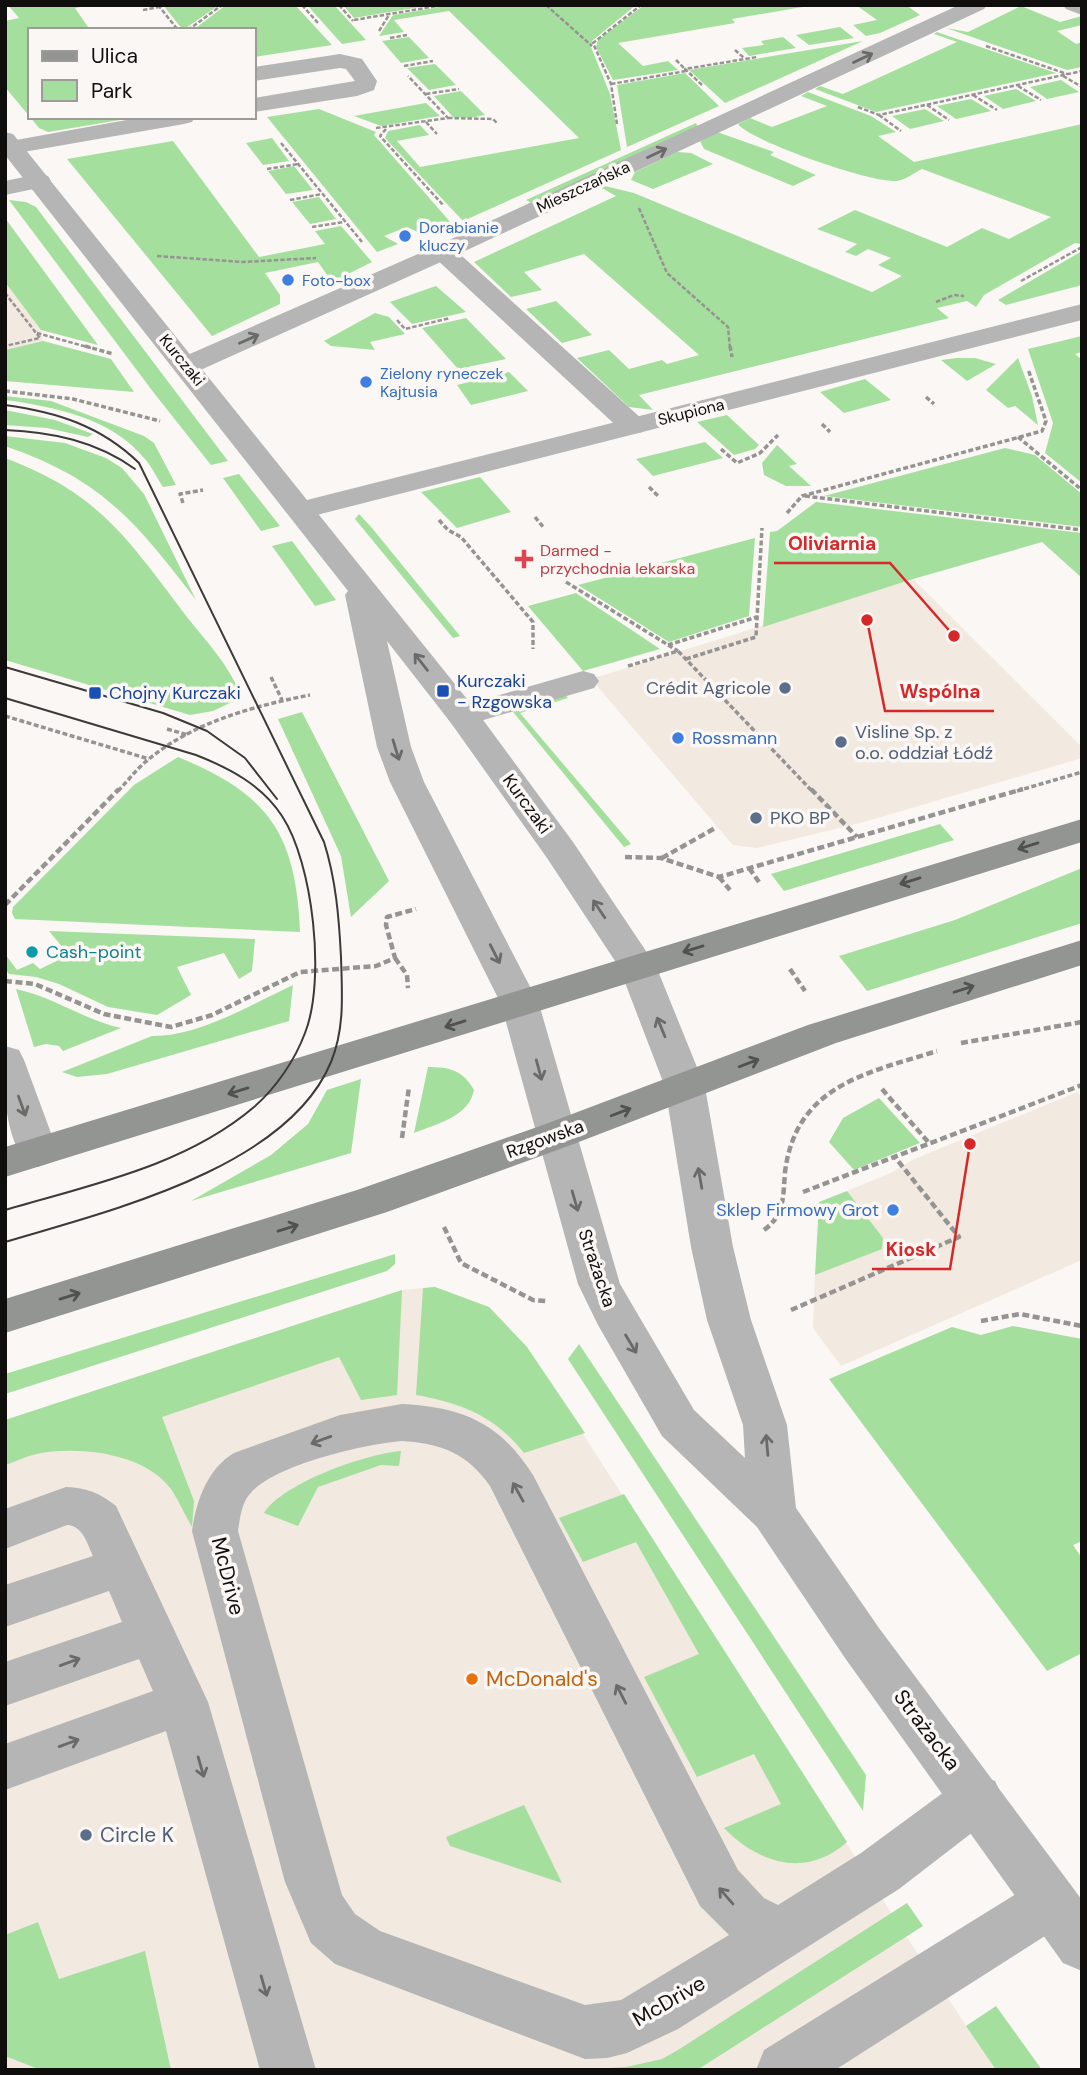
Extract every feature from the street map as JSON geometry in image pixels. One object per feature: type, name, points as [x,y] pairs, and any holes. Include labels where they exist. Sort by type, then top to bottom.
[{"type":"main road","points":[[22,1157],[1082,830]]},
{"type":"main road","name":"Rzgowska","points":[[5,1316],[336,1213],[557,1135],[836,1030],[1082,952]]},
{"type":"street","name":"Mieszczańska","points":[[186,366],[443,252],[977,5]]},
{"type":"street","points":[[1073,5],[1082,9]]},
{"type":"street","points":[[256,74],[347,61],[354,64],[366,85],[357,89],[256,105]]},
{"type":"street","points":[[8,144],[171,119]]},
{"type":"street","name":"Kurczaki","points":[[8,144],[463,716],[573,870],[637,966],[685,1087]]},
{"type":"street","points":[[5,188],[39,181]]},
{"type":"street","points":[[443,252],[634,426]]},
{"type":"street","name":"Skupiona","points":[[301,510],[1082,312]]},
{"type":"street","name":"Kurczaki","points":[[358,582],[394,747],[407,782],[520,1004]]},
{"type":"street","points":[[463,716],[583,681]]},
{"type":"street","name":"Strażacka","points":[[520,1004],[599,1284],[613,1313],[678,1423],[773,1513],[862,1643],[1082,1945]]},
{"type":"street","points":[[5,1060],[22,1157]]},
{"type":"street","name":"Strażacka","points":[[685,1087],[712,1247],[729,1320],[765,1425],[773,1513]]},
{"type":"street","name":"McDrive","points":[[781,1934],[745,1916],[719,1888],[517,1489],[500,1461],[482,1445],[465,1435],[436,1426],[405,1422],[357,1427],[266,1460],[244,1471],[230,1485],[218,1505],[215,1531],[311,1882],[332,1930],[350,1944],[367,1952],[585,2032],[607,2031],[644,2019],[781,1934],[880,1871],[977,1798]]},
{"type":"street","points":[[5,1529],[66,1506],[83,1507],[100,1520],[183,1702],[288,2070]]},
{"type":"street","points":[[5,1605],[121,1567]]},
{"type":"street","points":[[5,1684],[151,1633]]},
{"type":"street","points":[[5,1767],[183,1702]]},
{"type":"street","points":[[784,2070],[1051,1902]]},
{"type":"path","points":[[191,28],[222,5]]},
{"type":"path","points":[[353,20],[443,5]]},
{"type":"path","points":[[546,5],[593,46],[611,84],[619,128]]},
{"type":"path","points":[[593,46],[595,40],[641,5]]},
{"type":"path","points":[[144,10],[159,6],[176,28]]},
{"type":"path","points":[[931,27],[1068,74]]},
{"type":"path","points":[[735,50],[744,59]]},
{"type":"path","points":[[611,84],[686,70],[676,60]]},
{"type":"path","points":[[400,67],[433,61]]},
{"type":"path","points":[[878,115],[1082,71]]},
{"type":"path","points":[[1062,75],[1082,87]]},
{"type":"path","points":[[1017,85],[1041,100]]},
{"type":"path","points":[[800,87],[878,115],[901,131]]},
{"type":"path","points":[[425,94],[459,89]]},
{"type":"path","points":[[972,95],[997,110]]},
{"type":"path","points":[[926,105],[949,120]]},
{"type":"path","points":[[448,118],[492,119],[497,123]]},
{"type":"path","points":[[426,121],[437,134]]},
{"type":"path","points":[[386,128],[380,136],[446,207]]},
{"type":"path","points":[[275,135],[366,247]]},
{"type":"path","points":[[267,169],[298,164]]},
{"type":"path","points":[[586,186],[629,201],[641,209],[667,273],[728,327],[728,347],[735,364]]},
{"type":"path","points":[[290,200],[322,194]]},
{"type":"path","points":[[313,228],[345,222]]},
{"type":"path","points":[[154,256],[243,262],[327,258]]},
{"type":"path","points":[[5,293],[40,338],[5,346]]},
{"type":"path","points":[[37,333],[113,354]]},
{"type":"path","points":[[787,513],[802,496],[1042,431],[1045,421],[1026,362]]},
{"type":"path","points":[[5,391],[73,399],[160,421]]},
{"type":"path","points":[[926,397],[934,404]]},
{"type":"path","points":[[822,424],[830,432]]},
{"type":"path","points":[[1018,437],[1082,490]]},
{"type":"path","points":[[649,486],[659,497]]},
{"type":"path","points":[[183,503],[180,494],[203,490]]},
{"type":"path","points":[[802,496],[1082,530]]},
{"type":"path","points":[[535,517],[544,528]]},
{"type":"path","points":[[686,659],[756,637],[762,528]]},
{"type":"path","points":[[461,537],[533,622],[533,649]]},
{"type":"path","points":[[566,582],[678,651],[857,837]]},
{"type":"path","points":[[667,646],[757,617]]},
{"type":"path","points":[[618,669],[678,651]]},
{"type":"path","points":[[271,677],[282,700]]},
{"type":"path","points":[[5,905],[149,759],[202,727],[258,705],[310,695]]},
{"type":"path","points":[[5,716],[149,759]]},
{"type":"path","points":[[167,729],[188,736]]},
{"type":"path","points":[[719,877],[1082,772]]},
{"type":"path","points":[[662,858],[717,827]]},
{"type":"path","points":[[573,870],[642,854],[719,877],[868,1074]]},
{"type":"path","points":[[5,981],[35,984],[104,1014],[171,1027],[212,1015],[300,972],[376,966],[395,958],[386,925],[387,917],[398,912],[467,898]]},
{"type":"path","points":[[803,1192],[1082,1085]]},
{"type":"path","points":[[882,1089],[929,1143]]},
{"type":"path","points":[[791,1310],[959,1237],[894,1156]]},
{"type":"path","points":[[981,1321],[1020,1314],[1082,1326]]},
{"type":"shaded area","points":[[5,282],[41,330],[43,341],[5,350]]},
{"type":"shaded area","points":[[913,579],[1082,747],[1082,758],[864,822],[757,848],[733,845],[591,679]]},
{"type":"shaded area","points":[[1077,1092],[1082,1097],[1082,1260],[841,1366],[813,1328],[815,1275],[882,1248],[847,1191],[893,1172],[912,1160]]},
{"type":"shaded area","points":[[435,1287],[489,1307],[527,1347],[906,1936],[996,2070],[5,2070],[5,1420],[402,1290]]},
{"type":"green space","points":[[8,5],[92,5],[75,8],[89,28],[28,28],[28,115],[5,87],[5,21],[19,18]]},
{"type":"green space","points":[[163,5],[219,5],[186,28],[181,28]]},
{"type":"green space","points":[[226,5],[295,5],[332,45],[256,57],[256,28],[196,28]]},
{"type":"green space","points":[[307,5],[334,5],[366,40],[342,44]]},
{"type":"green space","points":[[343,5],[432,5],[354,18]]},
{"type":"green space","points":[[451,5],[636,5],[592,41],[591,47],[610,94],[621,150],[463,221],[385,138],[388,131],[420,125],[429,135],[397,141],[420,167],[579,138],[449,11],[394,20],[404,32],[379,36],[393,15]]},
{"type":"green space","points":[[644,5],[814,5],[732,19],[735,23],[618,43],[643,66],[668,61],[678,70],[613,80],[596,47],[598,40]]},
{"type":"green space","points":[[856,5],[906,5],[920,15],[880,33],[866,36],[853,25],[877,20]]},
{"type":"green space","points":[[1021,6],[1060,22],[1082,16],[1082,25],[1057,31],[1076,44],[1082,42],[1082,67],[1067,70],[946,28],[968,32]]},
{"type":"green space","points":[[840,27],[854,38],[809,45],[796,35]]},
{"type":"green space","points":[[937,32],[1056,73],[876,112],[815,89],[820,86],[843,94],[957,42],[934,34]]},
{"type":"green space","points":[[409,37],[429,58],[401,63],[382,41]]},
{"type":"green space","points":[[783,37],[796,48],[749,56],[742,48],[764,45],[761,41]]},
{"type":"green space","points":[[863,41],[725,103],[689,70]]},
{"type":"green space","points":[[435,64],[456,85],[429,90],[407,68]]},
{"type":"green space","points":[[685,73],[719,106],[627,147],[617,85]]},
{"type":"green space","points":[[1061,80],[1079,92],[1047,99],[1030,87]]},
{"type":"green space","points":[[1016,89],[1036,101],[1003,109],[984,96]]},
{"type":"green space","points":[[461,91],[485,115],[453,117],[434,96]]},
{"type":"green space","points":[[808,92],[871,116],[896,132],[878,136],[914,162],[1082,124],[1082,244],[1075,243],[984,295],[976,307],[967,301],[937,308],[949,318],[639,395],[653,410],[629,407],[577,358],[609,350],[629,369],[662,360],[667,364],[699,355],[584,254],[524,272],[542,290],[511,297],[474,262],[616,196],[600,187],[605,186],[634,193],[872,292],[902,276],[878,265],[891,258],[868,249],[856,256],[845,252],[857,244],[817,229],[855,210],[947,247],[982,228],[1009,239],[1051,217],[922,169],[897,181],[840,169],[765,140],[738,124],[750,118],[772,127],[827,106],[801,96]]},
{"type":"green space","points":[[971,99],[991,111],[956,119],[937,106]]},
{"type":"green space","points":[[426,103],[440,116],[381,126],[354,116]]},
{"type":"green space","points":[[319,109],[376,132],[374,135],[452,224],[426,236],[407,227],[384,236],[398,244],[377,252],[267,117]]},
{"type":"green space","points":[[925,109],[944,121],[910,129],[892,116]]},
{"type":"green space","points":[[32,119],[126,119],[48,132],[39,128]]},
{"type":"green space","points":[[696,123],[698,128],[532,203],[526,200]]},
{"type":"green space","points":[[717,132],[774,152],[770,155],[816,175],[793,186],[704,149],[700,141]]},
{"type":"green space","points":[[272,138],[289,161],[263,165],[246,143]]},
{"type":"green space","points":[[173,141],[259,257],[325,244],[315,231],[341,226],[372,262],[332,282],[318,262],[265,273],[280,295],[280,304],[212,336],[67,159]]},
{"type":"green space","points":[[677,152],[691,153],[713,164],[653,189],[631,180],[635,172]]},
{"type":"green space","points":[[294,166],[313,190],[286,194],[268,171]]},
{"type":"green space","points":[[319,197],[336,219],[310,224],[292,202]]},
{"type":"green space","points":[[9,200],[26,202],[36,207],[228,461],[211,465]]},
{"type":"green space","points":[[5,218],[98,345],[41,330],[5,282]]},
{"type":"green space","points":[[1082,251],[1082,285],[1006,305],[998,300]]},
{"type":"green space","points":[[436,286],[466,312],[412,324],[390,302]]},
{"type":"green space","points":[[556,301],[592,335],[562,343],[526,309]]},
{"type":"green space","points":[[375,313],[389,317],[405,334],[370,342],[375,350],[331,346],[324,341]]},
{"type":"green space","points":[[466,318],[506,359],[458,369],[422,328]]},
{"type":"green space","points":[[1082,336],[1082,352],[1075,354],[1082,360],[1082,483],[1045,453],[1053,423],[1028,349]]},
{"type":"green space","points":[[43,341],[111,359],[134,392],[5,381],[5,350]]},
{"type":"green space","points":[[975,358],[996,364],[967,381],[941,360]]},
{"type":"green space","points":[[1018,358],[1032,396],[1038,425],[1015,406],[1008,408],[986,390]]},
{"type":"green space","points":[[509,372],[528,391],[471,405],[457,385]]},
{"type":"green space","points":[[865,379],[891,400],[844,413],[820,392]]},
{"type":"green space","points":[[5,396],[51,401],[144,436],[154,443],[176,485],[163,487],[148,462],[132,445],[99,424],[63,411],[5,400]]},
{"type":"green space","points":[[5,410],[55,420],[93,434],[88,437],[47,428],[5,425]]},
{"type":"green space","points":[[727,415],[759,445],[755,449],[734,455],[697,422]]},
{"type":"green space","points":[[5,436],[65,443],[106,458],[122,468],[144,494],[196,600],[154,547],[114,506],[68,473],[5,446]]},
{"type":"green space","points":[[705,442],[723,458],[653,476],[636,459]]},
{"type":"green space","points":[[777,445],[797,464],[789,466],[811,486],[786,486],[764,475],[762,463]]},
{"type":"green space","points":[[1005,448],[1035,455],[1082,494],[1082,527],[824,496]]},
{"type":"green space","points":[[5,458],[66,487],[110,522],[129,542],[222,662],[239,691],[236,700],[213,711],[190,715],[5,660]]},
{"type":"green space","points":[[239,474],[280,526],[261,531],[223,478]]},
{"type":"green space","points":[[480,477],[511,512],[457,528],[421,492]]},
{"type":"green space","points":[[816,502],[1082,533],[1082,578],[1042,542],[913,579],[763,627],[770,532],[777,531]]},
{"type":"green space","points":[[359,514],[460,636],[453,638],[355,519]]},
{"type":"green space","points":[[755,538],[749,616],[669,642],[578,585]]},
{"type":"green space","points":[[292,541],[336,600],[315,606],[272,546]]},
{"type":"green space","points":[[576,593],[660,649],[583,671],[528,606]]},
{"type":"green space","points":[[562,691],[568,698],[520,713],[631,844],[624,847],[509,707]]},
{"type":"green space","points":[[302,712],[389,881],[351,917],[341,856],[278,719]]},
{"type":"green space","points":[[178,757],[235,786],[256,803],[272,822],[284,843],[292,869],[300,932],[15,919],[13,907],[134,785]]},
{"type":"green space","points":[[940,824],[954,840],[784,891],[771,874]]},
{"type":"green space","points":[[1082,868],[1082,923],[867,991],[839,956],[955,920]]},
{"type":"green space","points":[[49,931],[255,939],[252,971],[239,979],[224,953],[177,967],[191,995],[157,1015],[108,1007],[59,984],[36,977],[9,974],[5,969],[5,954],[17,970],[33,963],[40,969],[69,955]]},
{"type":"green space","points":[[293,985],[289,1021],[107,1074],[77,1077],[62,1072],[152,1036],[170,1035],[206,1025]]},
{"type":"green space","points":[[16,989],[121,1028],[63,1051],[59,1046],[46,1044],[34,1047]]},
{"type":"green space","points":[[428,1067],[455,1071],[470,1083],[474,1090],[466,1107],[459,1113],[414,1133]]},
{"type":"green space","points":[[361,1079],[351,1153],[191,1201],[271,1155],[308,1124],[327,1090]]},
{"type":"green space","points":[[879,1098],[920,1143],[854,1170],[829,1142],[843,1118]]},
{"type":"green space","points":[[847,1191],[883,1238],[882,1249],[815,1275],[819,1202]]},
{"type":"green space","points":[[395,1254],[395,1264],[387,1271],[5,1394],[5,1374]]},
{"type":"green space","points":[[435,1287],[489,1307],[527,1347],[585,1433],[524,1453],[501,1429],[476,1413],[448,1402],[416,1395],[423,1288]]},
{"type":"green space","points":[[402,1290],[397,1395],[361,1400],[339,1357],[162,1417],[194,1501],[192,1527],[171,1489],[160,1477],[130,1460],[94,1452],[58,1451],[36,1454],[5,1465],[5,1420]]},
{"type":"green space","points":[[1013,1326],[1082,1339],[1082,1541],[1073,1545],[1082,1558],[1082,1653],[1047,1671],[829,1379],[952,1327],[981,1335]]},
{"type":"green space","points":[[579,1344],[866,1775],[863,1811],[568,1359]]},
{"type":"green space","points":[[401,1451],[399,1466],[381,1465],[318,1487],[298,1526],[264,1513],[288,1491],[306,1481],[347,1464]]},
{"type":"green space","points":[[624,1494],[847,1842],[831,1853],[799,1863],[783,1862],[752,1850],[724,1828],[781,1804],[754,1754],[697,1777],[644,1677],[699,1654],[636,1542],[583,1562],[559,1518]]},
{"type":"green space","points":[[524,1805],[562,1883],[450,1846],[446,1837]]},
{"type":"green space","points":[[907,1903],[923,1926],[697,2070],[575,2070],[626,2067],[662,2059]]},
{"type":"green space","points":[[38,1922],[59,1979],[145,1951],[171,2070],[41,2070],[5,2056],[5,1935]]},
{"type":"green space","points":[[996,2006],[1042,2070],[996,2070],[966,2026]]},
{"type":"tram line","points":[[5,405],[43,412],[94,430],[139,463],[324,842],[336,899],[342,997],[339,1036],[331,1062],[308,1099],[276,1131],[235,1158],[189,1181],[92,1216],[5,1242]]},
{"type":"tram line","points":[[5,430],[40,433],[73,440],[105,451],[135,469]]},
{"type":"tram line","points":[[5,667],[163,713],[207,731],[245,758],[277,799]]},
{"type":"tram line","points":[[5,698],[196,755],[232,772],[265,795],[282,816],[302,862],[313,922],[315,953],[315,983],[305,1033],[284,1073],[254,1107],[227,1127],[167,1159],[103,1182],[5,1210]]},
{"type":"place","name":"Dorabianie kluczy","points":[[405,236]]},
{"type":"place","name":"Foto-box","points":[[288,280]]},
{"type":"place","name":"Zielony ryneczek Kajtusia","points":[[366,382]]},
{"type":"place","name":"Darmed - przychodnia lekarska","points":[[524,559]]},
{"type":"place","name":"Wspólna","points":[[867,620]]},
{"type":"place","name":"Oliviarnia","points":[[954,636]]},
{"type":"place","name":"Crédit Agricole","points":[[785,688]]},
{"type":"place","name":"Kurczaki - Rzgowska","points":[[443,691]]},
{"type":"place","name":"Chojny Kurczaki","points":[[95,693]]},
{"type":"place","name":"Rossmann","points":[[678,738]]},
{"type":"place","name":"Visline Sp. z o.o. oddział Łódź","points":[[841,742]]},
{"type":"place","name":"PKO BP","points":[[756,818]]},
{"type":"place","name":"Cash-point","points":[[32,952]]},
{"type":"place","name":"Kiosk","points":[[970,1144]]},
{"type":"place","name":"Sklep Firmowy Grot","points":[[893,1210]]},
{"type":"place","name":"McDonald's","points":[[472,1679]]},
{"type":"place","name":"Circle K","points":[[86,1835]]}]
